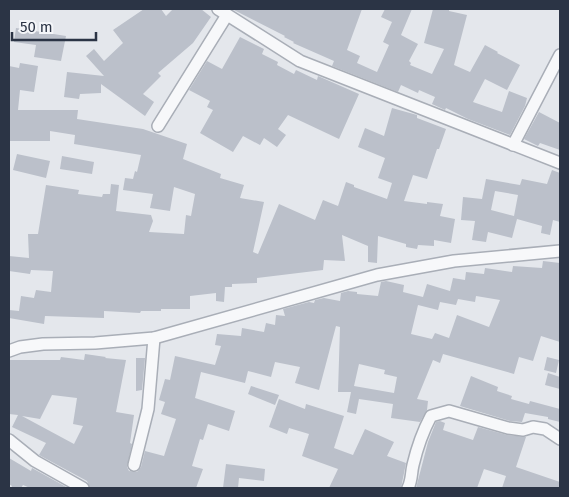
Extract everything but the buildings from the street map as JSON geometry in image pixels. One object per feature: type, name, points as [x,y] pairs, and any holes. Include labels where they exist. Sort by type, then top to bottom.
[{"type":"street","points":[[158,126],[222,12],[300,60],[560,163]]},
{"type":"street","points":[[513,144],[560,55]]},
{"type":"street","points":[[9,351],[20,347],[43,344],[95,343],[154,338],[377,275],[454,262],[560,251]]},
{"type":"street","points":[[134,465],[148,408],[154,338]]},
{"type":"street","points":[[408,488],[412,481],[417,451],[431,416],[449,411],[508,428],[523,430],[533,428],[545,429],[560,438]]},
{"type":"street","points":[[9,440],[35,461],[83,488]]}]
